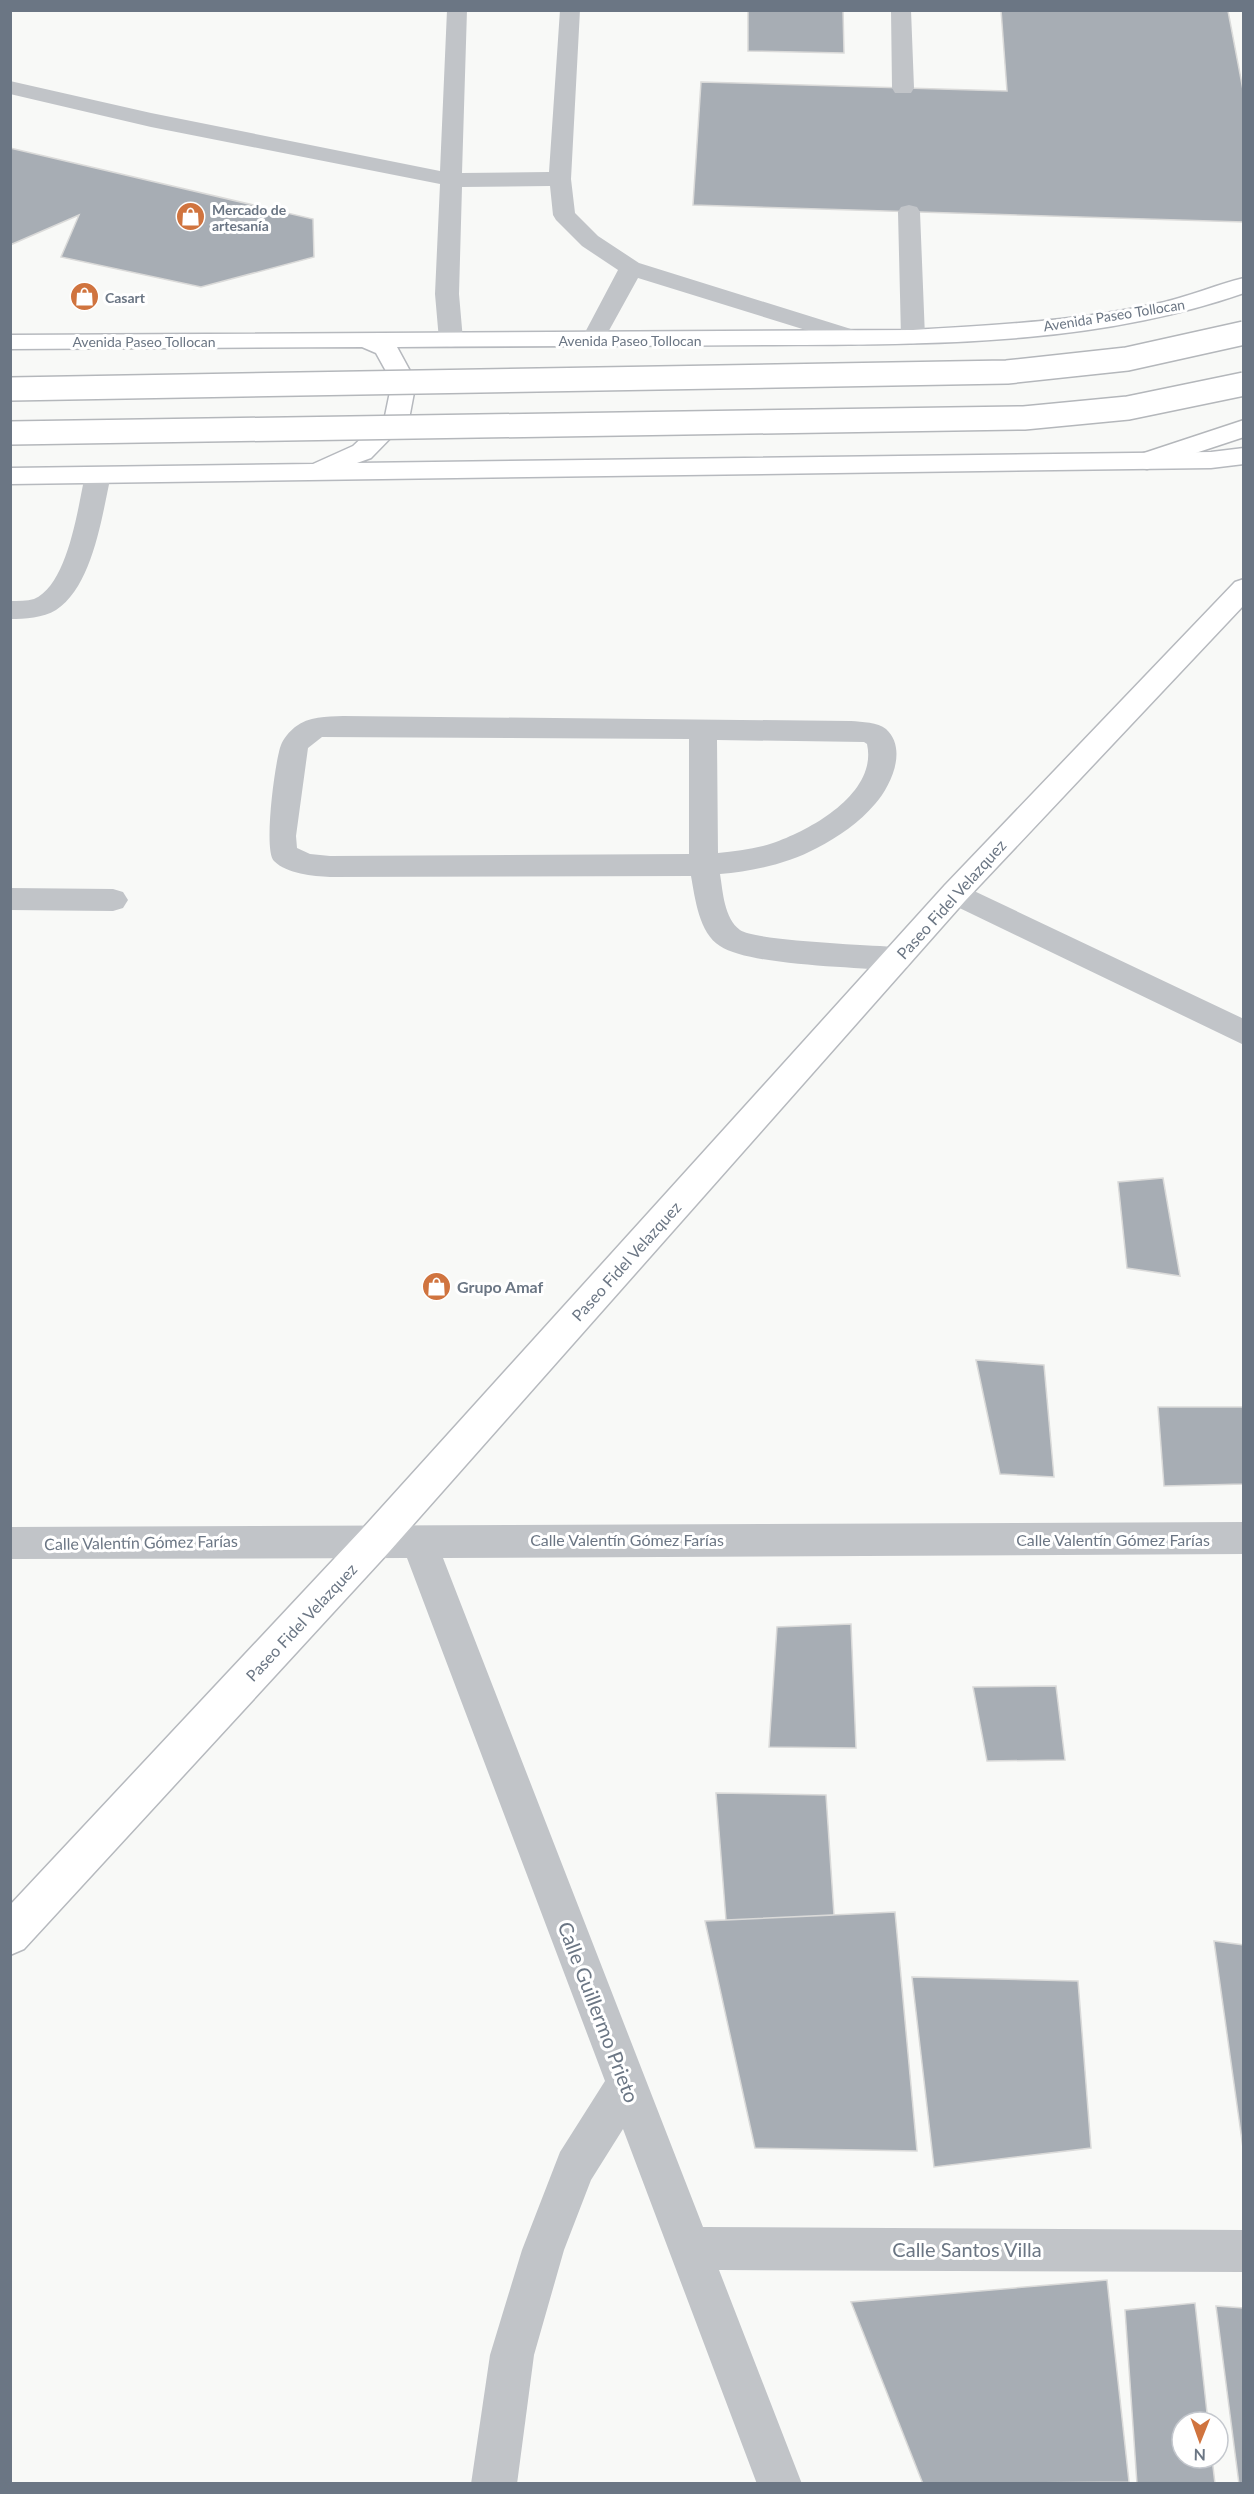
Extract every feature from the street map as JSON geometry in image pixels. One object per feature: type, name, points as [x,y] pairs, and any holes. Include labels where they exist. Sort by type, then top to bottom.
[{"type":"main road","name":"Avenida Paseo Tollocan","points":[[10,342],[913,337],[1025,329],[1129,316],[1179,306],[1244,285]]},
{"type":"main road","points":[[10,389],[1007,372],[1108,363],[1159,354],[1244,333]]},
{"type":"main road","points":[[309,473],[362,452],[397,419],[404,382],[385,348],[368,341]]},
{"type":"main road","points":[[10,433],[1002,418],[1128,408],[1244,384]]},
{"type":"main road","points":[[1147,461],[1244,428]]},
{"type":"main road","points":[[10,476],[1211,460],[1244,456]]},
{"type":"main road","name":"Paseo Fidel Velazquez","points":[[10,1935],[376,1540],[955,893],[1244,588]]},
{"type":"street","points":[[451,340],[447,294],[457,10]]},
{"type":"street","points":[[570,10],[560,179],[564,215],[590,242],[631,268],[860,339]]},
{"type":"street","points":[[901,10],[903,88]]},
{"type":"street","points":[[10,87],[152,120],[452,180],[560,179]]},
{"type":"street","points":[[909,212],[913,337]]},
{"type":"street","points":[[592,340],[631,268]]},
{"type":"street","points":[[10,610],[46,604],[63,590],[73,569],[98,475]]},
{"type":"street","points":[[318,727],[703,730],[866,732],[877,737],[882,747],[879,775],[866,797],[808,840],[756,861],[704,865],[306,865],[293,861],[283,853],[282,836],[294,746],[304,734],[318,727]]},
{"type":"street","points":[[703,730],[704,865],[714,920],[730,938],[757,945],[897,959]]},
{"type":"street","points":[[955,893],[1244,1033]]},
{"type":"street","points":[[10,899],[113,900]]},
{"type":"street","name":"Calle Valentín Gómez Farías","points":[[10,1544],[376,1540],[1244,1538]]},
{"type":"street","name":"Calle Guillermo Prieto","points":[[418,1540],[780,2484]]},
{"type":"street","points":[[494,2484],[512,2355],[543,2250],[575,2167],[627,2084]]},
{"type":"street","name":"Calle Santos Villa","points":[[690,2248],[1244,2251]]},
{"type":"building","points":[[748,10],[843,10],[844,53],[748,51]]},
{"type":"building","points":[[1001,10],[1244,10],[1228,11],[1244,95],[1244,222],[693,205],[701,82],[1007,91]]},
{"type":"building","name":"Mercado de artesanía","points":[[10,148],[313,219],[314,257],[201,287],[61,257],[79,215],[10,245]]},
{"type":"building","points":[[1163,1178],[1180,1276],[1127,1268],[1118,1182]]},
{"type":"building","points":[[976,1360],[1044,1365],[1054,1477],[1000,1474]]},
{"type":"building","points":[[1158,1407],[1244,1407],[1244,1484],[1164,1486]]},
{"type":"building","points":[[851,1624],[856,1748],[769,1747],[777,1627]]},
{"type":"building","points":[[1056,1686],[1065,1760],[987,1761],[973,1687]]},
{"type":"building","points":[[716,1793],[826,1795],[834,1915],[726,1920]]},
{"type":"building","points":[[895,1912],[917,2151],[755,2148],[705,1921]]},
{"type":"building","points":[[1214,1941],[1244,1945],[1244,2155]]},
{"type":"building","points":[[912,1977],[1078,1981],[1091,2148],[934,2167]]},
{"type":"building","points":[[1107,2280],[1129,2482],[923,2484],[851,2302]]},
{"type":"building","points":[[1195,2303],[1207,2410],[1170,2410],[1170,2470],[1213,2470],[1215,2484],[1137,2484],[1125,2310]]},
{"type":"building","points":[[1216,2306],[1244,2308],[1244,2484],[1239,2484]]},
{"type":"place","name":"Mercado de artesanía","points":[[191,217]]},
{"type":"place","name":"Casart","points":[[84,297]]},
{"type":"place","name":"Grupo Amaf","points":[[436,1286]]}]
